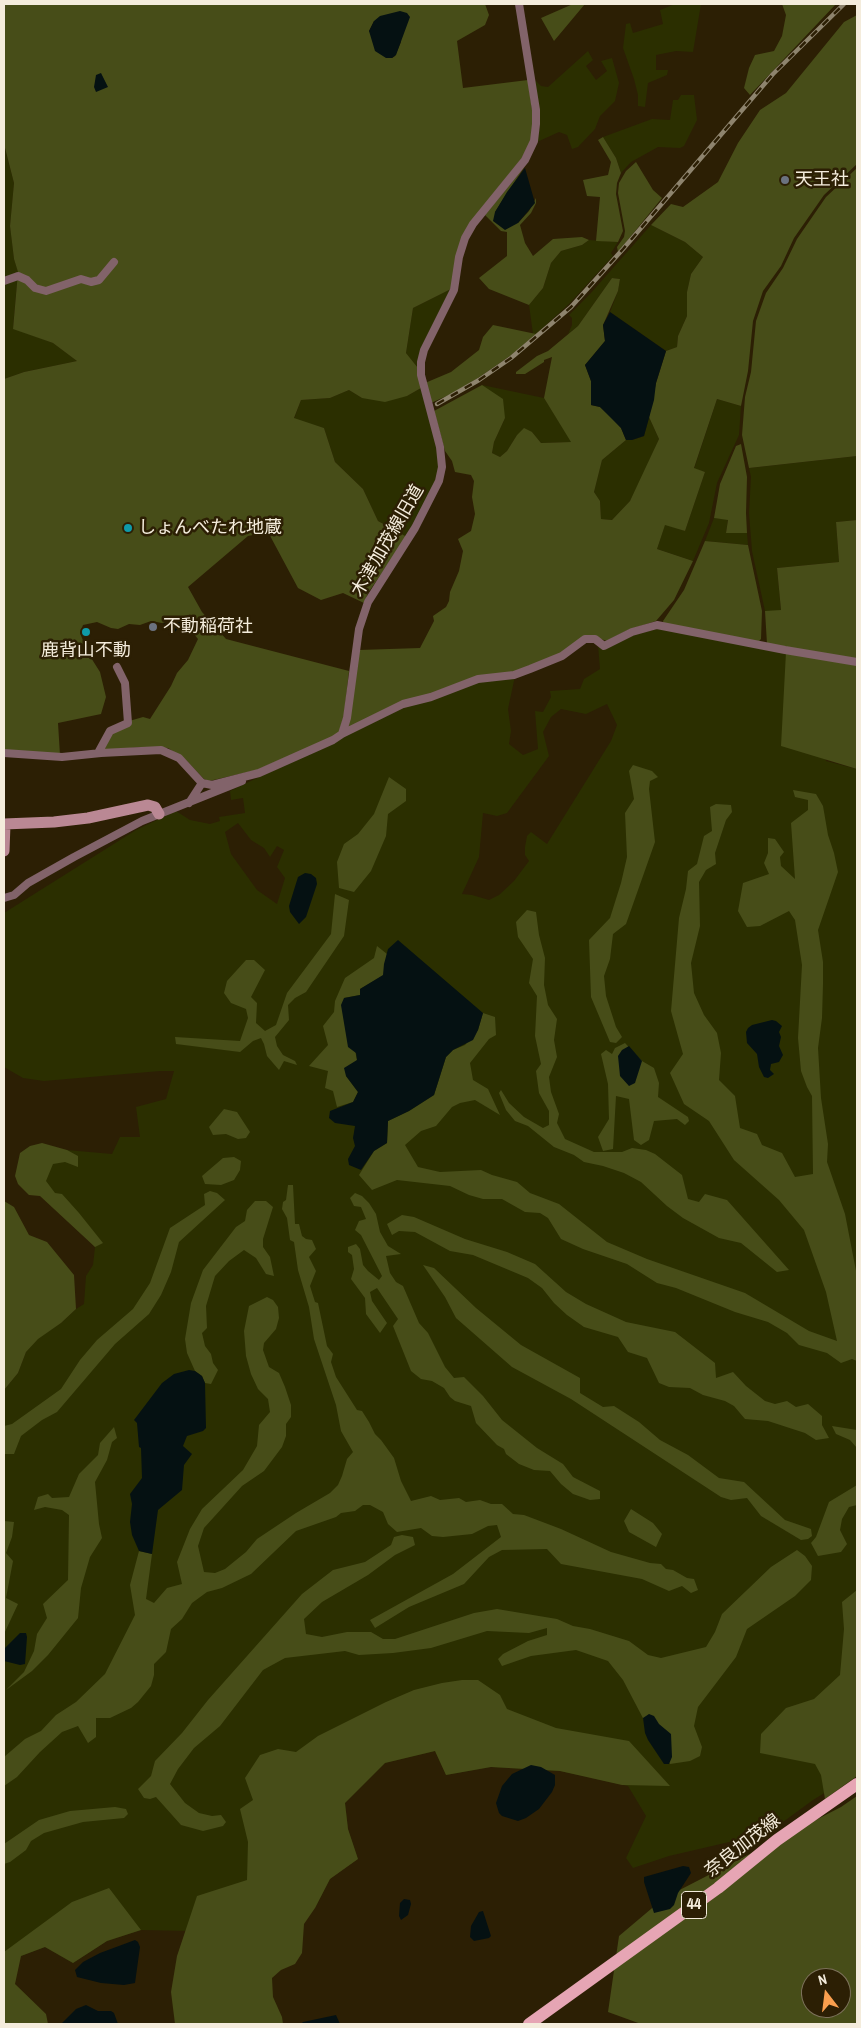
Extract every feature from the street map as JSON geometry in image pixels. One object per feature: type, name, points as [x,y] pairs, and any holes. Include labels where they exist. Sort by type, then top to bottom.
[{"type":"main road","name":"奈良加茂線","points":[[529,2024],[718,1888],[777,1840],[857,1784]]},
{"type":"street","name":"木津加茂線旧道","points":[[342,734],[359,629],[368,602],[411,536],[435,492],[442,467],[440,447],[421,374],[424,350],[454,290],[459,257],[465,238],[478,218],[524,160],[534,141],[536,110],[519,4]]},
{"type":"street","points":[[4,281],[18,276],[27,280],[35,288],[46,291],[81,280],[90,282],[99,280],[114,262]]},
{"type":"street","points":[[4,898],[11,896],[28,883],[74,857],[159,814],[231,787],[333,740],[403,704],[431,697],[478,679],[514,675],[562,656],[585,639],[595,639],[604,646],[632,632],[657,625],[857,662]]},
{"type":"street","points":[[98,753],[110,731],[128,723],[125,683],[117,667]]},
{"type":"street","points":[[4,753],[62,757],[145,750],[168,752],[183,762],[202,783],[217,784],[260,773]]},
{"type":"street","points":[[189,803],[202,783]]},
{"type":"street","points":[[4,850],[4,824],[88,818],[148,805],[155,807],[159,814]]},
{"type":"green space","points":[[4,4],[485,4],[489,15],[485,25],[457,41],[463,88],[528,80],[534,124],[531,140],[522,158],[475,217],[451,289],[413,308],[406,353],[418,368],[421,388],[407,396],[385,402],[362,398],[349,390],[330,398],[301,400],[294,418],[324,428],[335,462],[363,489],[378,521],[407,537],[368,593],[364,603],[343,593],[321,600],[298,588],[268,532],[248,536],[188,587],[202,612],[226,639],[349,671],[344,716],[339,732],[335,736],[257,770],[209,781],[204,779],[185,759],[168,748],[142,747],[104,750],[112,726],[143,717],[150,719],[177,673],[188,660],[198,639],[185,623],[186,620],[183,616],[162,623],[151,621],[140,625],[129,624],[118,629],[97,622],[83,625],[80,633],[88,653],[100,672],[106,697],[101,714],[58,723],[60,755],[4,751],[4,379],[24,372],[77,361],[53,343],[13,329],[18,272],[14,259],[10,226],[14,183],[4,144]],"holes":[[[374,21],[401,42],[395,56],[392,58],[369,31]]]},
{"type":"green space","points":[[573,4],[585,4],[554,41],[541,18]]},
{"type":"green space","points":[[675,4],[701,4],[693,52],[676,51],[656,55],[656,70],[668,70],[667,75],[648,83],[645,107],[638,106],[638,95],[634,79],[623,48],[626,24],[630,23],[633,33],[663,24],[660,10]]},
{"type":"green space","points":[[782,4],[836,4],[750,95],[744,88],[749,68],[755,55],[774,51],[782,36],[786,15]]},
{"type":"green space","points":[[857,15],[857,164],[824,195],[794,238],[781,266],[763,291],[753,321],[748,371],[741,406],[717,399],[694,468],[705,472],[685,531],[665,525],[657,549],[693,561],[674,600],[656,621],[628,630],[607,641],[588,635],[560,654],[515,672],[479,676],[346,731],[359,650],[420,648],[434,621],[433,616],[446,607],[449,601],[450,592],[459,571],[463,551],[458,539],[471,531],[475,514],[472,497],[474,481],[471,475],[455,472],[452,461],[445,451],[434,411],[482,385],[503,399],[505,418],[494,442],[492,453],[500,457],[507,451],[524,428],[532,432],[541,443],[571,442],[544,398],[552,357],[544,360],[544,362],[525,374],[516,374],[516,372],[537,356],[548,351],[578,326],[612,278],[620,279],[618,291],[603,325],[605,341],[585,365],[591,381],[591,405],[600,407],[611,417],[621,428],[626,440],[602,460],[594,492],[600,501],[601,519],[612,520],[630,501],[659,439],[649,417],[656,383],[666,351],[677,347],[678,336],[687,316],[687,292],[691,274],[703,257],[685,242],[651,225],[671,204],[683,207],[718,182],[738,143],[760,110],[786,93],[844,22]]},
{"type":"green space","points":[[588,51],[593,60],[586,66],[596,80],[607,71],[601,61],[612,58],[619,83],[615,101],[600,116],[595,129],[578,147],[572,149],[567,135],[559,132],[537,142],[540,124],[534,79],[541,86],[548,87]]},
{"type":"green space","points":[[681,95],[694,95],[697,120],[684,146],[680,148],[658,147],[631,162],[621,173],[616,158],[603,137],[652,119],[670,120],[673,100],[678,100]]},
{"type":"green space","points":[[603,137],[616,158],[621,173],[617,183],[616,194],[623,231],[618,242],[596,241],[600,197],[587,196],[583,180],[608,175],[611,162],[598,140]]},
{"type":"green space","points":[[4,145],[14,183],[10,226],[14,259],[18,271],[13,328],[53,343],[77,361],[24,372],[4,379]]},
{"type":"green space","points":[[636,162],[653,190],[662,198],[618,252],[617,247],[624,237],[625,231],[618,193],[619,183],[626,171]]},
{"type":"green space","points":[[525,166],[495,212],[518,223],[529,211],[536,198],[536,203],[531,213],[520,225],[525,243],[533,256],[553,239],[582,237],[589,240],[582,245],[561,251],[551,263],[543,288],[529,305],[489,289],[479,278],[507,256],[507,232],[501,231],[485,215]]},
{"type":"green space","points":[[857,168],[857,456],[749,468],[742,435],[745,397],[751,372],[756,321],[766,293],[783,268],[797,239],[826,197]]},
{"type":"green space","points":[[651,225],[685,242],[703,257],[691,274],[687,292],[687,316],[678,336],[677,347],[666,351],[610,312],[618,291],[620,279],[612,278],[578,326],[568,334],[572,325],[572,318],[569,315]]},
{"type":"green space","points":[[589,240],[618,242],[611,253],[613,256],[569,304],[536,334],[533,334],[529,305],[543,288],[551,263],[561,251],[582,245]]},
{"type":"green space","points":[[451,289],[418,368],[406,353],[413,308]]},
{"type":"green space","points":[[493,325],[536,334],[510,356],[478,378],[431,403],[425,383],[451,372],[479,350],[483,337]]},
{"type":"green space","points":[[482,385],[544,398],[572,442],[541,443],[532,432],[517,435],[507,451],[500,457],[492,453],[494,442],[505,418]]},
{"type":"green space","points":[[421,388],[437,448],[439,467],[436,482],[407,537],[378,521],[363,489],[335,462],[324,428],[294,419],[301,400],[330,398],[349,390],[362,398],[407,396]]},
{"type":"green space","points":[[717,399],[741,406],[739,435],[717,483],[709,523],[693,561],[657,549],[665,524],[685,531],[705,472],[694,469]]},
{"type":"green space","points":[[649,417],[659,439],[640,482],[630,501],[612,520],[601,519],[600,501],[594,492],[602,460],[626,440],[644,436]]},
{"type":"green space","points":[[741,444],[747,477],[747,533],[726,533],[728,520],[714,518],[720,484],[736,446]]},
{"type":"green space","points":[[857,456],[857,520],[836,522],[839,562],[777,568],[781,611],[765,611],[752,551],[749,513],[751,477],[749,468]]},
{"type":"green space","points":[[714,518],[728,519],[726,533],[747,533],[748,545],[705,541]]},
{"type":"green space","points":[[857,520],[857,660],[767,644],[765,611],[781,610],[777,568],[839,562],[836,522]]},
{"type":"green space","points":[[705,541],[748,545],[762,611],[761,639],[758,642],[664,625],[663,621],[684,590]]},
{"type":"green space","points":[[660,628],[786,652],[826,761],[857,769],[857,1773],[813,1800],[768,1833],[669,1856],[633,1868],[626,1858],[646,1816],[628,1786],[560,1771],[491,1767],[446,1775],[435,1751],[385,1763],[345,1803],[348,1829],[358,1859],[331,1877],[315,1908],[191,1931],[141,1930],[107,1941],[73,1963],[45,1947],[21,1956],[4,1987],[4,1390],[18,1373],[26,1352],[38,1338],[61,1323],[84,1304],[86,1276],[93,1265],[95,1247],[33,1178],[67,1150],[112,1154],[120,1137],[140,1137],[136,1107],[166,1099],[174,1071],[44,1081],[23,1078],[4,1067],[4,913],[136,830],[176,811],[190,820],[210,824],[220,821],[219,817],[245,813],[243,798],[231,800],[230,791],[403,708],[478,682],[515,676],[508,709],[511,731],[509,744],[523,755],[538,749],[535,711],[543,712],[551,697],[550,691],[580,689],[584,679],[600,669],[598,645]],"holes":[[[607,704],[617,725],[611,741],[547,844],[531,832],[527,836],[525,855],[529,861],[514,881],[499,895],[489,900],[462,894],[479,857],[483,813],[497,816],[507,813],[549,756],[543,732],[551,717],[561,709],[586,714]],[[238,823],[251,840],[264,848],[270,857],[277,846],[284,850],[277,867],[285,878],[277,904],[257,890],[231,854],[225,832]]]},
{"type":"green space","points":[[786,652],[857,664],[857,769],[781,746]]},
{"type":"green space","points":[[633,765],[652,771],[658,777],[650,781],[649,789],[655,842],[626,924],[613,934],[610,959],[604,976],[606,996],[616,1027],[622,1037],[616,1043],[610,1042],[591,997],[589,940],[610,918],[621,883],[627,857],[625,813],[634,799],[629,771]]},
{"type":"green space","points":[[389,777],[406,789],[406,801],[388,814],[386,836],[371,871],[354,892],[339,888],[337,862],[344,844],[358,834],[374,814]]},
{"type":"green space","points":[[793,790],[816,794],[823,806],[828,835],[838,872],[818,930],[823,962],[823,984],[822,1018],[818,1048],[821,1098],[828,1144],[827,1162],[845,1214],[857,1276],[857,1361],[852,1359],[841,1363],[827,1353],[799,1345],[787,1333],[768,1322],[735,1312],[676,1288],[657,1283],[627,1264],[583,1249],[561,1239],[548,1218],[540,1213],[525,1212],[502,1199],[483,1199],[450,1186],[397,1180],[372,1190],[359,1175],[374,1151],[387,1143],[388,1121],[409,1111],[434,1095],[446,1057],[453,1050],[465,1045],[478,1030],[483,1013],[495,1017],[496,1035],[489,1039],[470,1063],[473,1080],[488,1089],[500,1115],[475,1100],[452,1107],[436,1126],[421,1131],[405,1145],[418,1167],[440,1172],[481,1170],[517,1182],[530,1193],[559,1204],[607,1242],[647,1259],[745,1293],[809,1331],[837,1341],[826,1292],[804,1230],[779,1200],[734,1160],[709,1121],[684,1104],[670,1073],[683,1054],[671,1011],[679,918],[688,871],[697,864],[704,836],[712,831],[710,807],[716,804],[731,805],[732,812],[726,820],[715,853],[716,864],[706,870],[699,882],[700,926],[691,963],[694,993],[704,1015],[717,1033],[721,1053],[719,1080],[735,1096],[740,1128],[757,1134],[762,1145],[782,1153],[795,1177],[813,1174],[812,1096],[801,1071],[798,1038],[802,965],[795,920],[789,911],[760,926],[747,927],[738,911],[743,883],[769,874],[764,863],[768,853],[768,838],[775,839],[784,852],[780,857],[781,866],[795,879],[791,823],[808,810],[808,800],[795,797]]},
{"type":"green space","points":[[335,894],[349,900],[344,936],[306,992],[295,998],[288,1005],[289,1020],[275,1037],[277,1046],[283,1055],[295,1061],[297,1065],[284,1061],[279,1070],[267,1056],[261,1038],[253,1041],[240,1052],[176,1044],[175,1037],[240,1041],[248,1018],[246,1009],[231,1003],[224,993],[227,981],[246,960],[254,960],[265,970],[251,997],[257,1003],[256,1023],[265,1031],[276,1025],[287,993],[331,934]]},
{"type":"green space","points":[[527,910],[536,912],[545,958],[544,985],[548,1005],[557,1019],[554,1040],[557,1057],[549,1077],[551,1092],[559,1114],[557,1123],[565,1139],[594,1152],[622,1152],[632,1148],[646,1150],[655,1154],[682,1175],[688,1199],[699,1202],[705,1194],[727,1200],[789,1270],[777,1272],[741,1243],[719,1238],[683,1218],[641,1182],[624,1173],[584,1162],[574,1155],[554,1147],[528,1126],[515,1121],[506,1110],[499,1093],[501,1090],[509,1103],[524,1117],[543,1128],[549,1125],[549,1111],[539,1093],[536,1071],[541,1064],[535,1036],[537,996],[529,983],[533,959],[518,937],[516,922]]},
{"type":"green space","points":[[377,946],[387,954],[384,975],[360,989],[360,995],[344,998],[357,1060],[346,1076],[358,1092],[353,1102],[337,1107],[333,1091],[325,1088],[328,1071],[309,1066],[328,1045],[323,1026],[334,1012],[335,1001],[345,978],[374,958]]},
{"type":"green space","points":[[625,1043],[642,1061],[654,1068],[659,1083],[658,1097],[688,1117],[689,1121],[685,1125],[677,1119],[654,1121],[649,1140],[641,1145],[634,1140],[629,1099],[616,1096],[613,1149],[603,1151],[598,1137],[609,1119],[608,1084],[601,1054],[606,1050],[612,1054],[615,1048]]},
{"type":"green space","points":[[224,1109],[237,1112],[250,1132],[246,1138],[238,1139],[226,1134],[213,1135],[209,1127]]},
{"type":"green space","points":[[42,1143],[67,1150],[78,1156],[78,1167],[65,1162],[53,1164],[46,1181],[55,1193],[62,1194],[103,1243],[95,1247],[40,1196],[29,1195],[18,1184],[15,1176],[20,1153],[30,1146]]},
{"type":"green space","points":[[234,1157],[241,1161],[240,1170],[234,1180],[221,1185],[205,1184],[202,1176],[223,1158]]},
{"type":"green space","points":[[288,1185],[293,1185],[295,1224],[299,1224],[302,1236],[312,1240],[316,1249],[309,1257],[316,1271],[310,1286],[315,1302],[318,1303],[327,1346],[333,1354],[331,1362],[336,1377],[357,1410],[362,1411],[375,1434],[394,1458],[401,1481],[411,1501],[431,1496],[440,1500],[459,1498],[466,1502],[480,1500],[491,1504],[502,1504],[513,1514],[524,1515],[561,1529],[611,1552],[650,1563],[661,1564],[666,1569],[694,1579],[698,1590],[691,1593],[682,1586],[669,1591],[642,1579],[561,1564],[547,1549],[502,1550],[489,1557],[464,1584],[409,1607],[375,1628],[370,1620],[453,1574],[501,1537],[497,1525],[488,1526],[472,1534],[443,1537],[432,1536],[421,1528],[397,1532],[388,1524],[383,1512],[370,1505],[363,1505],[355,1511],[341,1513],[336,1517],[296,1531],[251,1574],[222,1588],[207,1592],[192,1603],[182,1619],[171,1629],[166,1652],[154,1664],[151,1686],[138,1702],[131,1708],[110,1718],[96,1718],[96,1737],[88,1743],[78,1726],[62,1732],[17,1777],[4,1786],[4,1757],[25,1739],[41,1731],[56,1715],[76,1702],[105,1674],[135,1615],[130,1585],[139,1551],[152,1554],[146,1599],[154,1603],[167,1588],[182,1584],[177,1562],[190,1529],[202,1509],[243,1470],[257,1446],[259,1425],[270,1412],[268,1399],[258,1389],[251,1374],[246,1356],[244,1331],[249,1306],[267,1297],[273,1300],[278,1307],[279,1318],[276,1329],[264,1343],[263,1350],[269,1367],[279,1373],[285,1387],[291,1405],[291,1417],[286,1424],[286,1436],[282,1447],[264,1471],[242,1486],[204,1528],[198,1546],[204,1572],[215,1573],[225,1569],[246,1552],[257,1539],[330,1493],[338,1485],[347,1459],[353,1452],[341,1431],[336,1405],[314,1339],[309,1307],[298,1270],[294,1242],[290,1240],[287,1218],[282,1209],[283,1202],[286,1200]]},
{"type":"green space","points":[[210,1191],[217,1193],[225,1200],[179,1242],[171,1272],[161,1295],[149,1314],[115,1344],[57,1412],[42,1420],[21,1436],[14,1454],[4,1454],[4,1426],[12,1424],[61,1389],[80,1360],[97,1340],[133,1309],[150,1283],[170,1228],[205,1205],[204,1194]]},
{"type":"green space","points":[[355,1193],[362,1196],[369,1203],[376,1214],[380,1232],[388,1246],[401,1254],[386,1256],[390,1273],[396,1282],[403,1286],[419,1323],[428,1333],[445,1367],[454,1378],[464,1377],[483,1396],[502,1420],[537,1448],[563,1464],[573,1477],[600,1491],[600,1499],[590,1500],[573,1494],[550,1471],[534,1470],[519,1464],[506,1454],[504,1449],[497,1445],[476,1423],[471,1406],[455,1401],[444,1388],[432,1381],[421,1379],[411,1371],[393,1326],[398,1319],[377,1288],[370,1292],[372,1301],[387,1323],[380,1333],[366,1314],[365,1298],[351,1279],[354,1269],[352,1255],[348,1252],[348,1247],[356,1244],[360,1249],[363,1265],[379,1280],[382,1276],[361,1235],[355,1230],[359,1221],[366,1219],[361,1207],[354,1206],[350,1198]]},
{"type":"green space","points":[[4,1201],[14,1207],[29,1235],[47,1242],[74,1275],[76,1309],[61,1323],[38,1339],[26,1352],[18,1373],[4,1390]]},
{"type":"green space","points":[[255,1201],[266,1201],[273,1207],[263,1239],[263,1247],[270,1257],[274,1276],[266,1274],[256,1258],[244,1250],[229,1261],[215,1276],[206,1306],[207,1328],[202,1333],[205,1346],[218,1370],[211,1384],[205,1383],[202,1376],[195,1371],[187,1353],[185,1339],[191,1303],[203,1270],[236,1227],[245,1221],[247,1210]]},
{"type":"green space","points":[[402,1215],[414,1217],[465,1239],[507,1252],[535,1264],[566,1292],[586,1304],[626,1322],[675,1332],[715,1363],[716,1378],[733,1372],[746,1386],[765,1401],[775,1404],[787,1401],[796,1407],[808,1404],[822,1416],[822,1425],[829,1438],[816,1440],[805,1433],[768,1421],[745,1419],[734,1406],[725,1401],[703,1395],[690,1388],[669,1387],[659,1383],[647,1358],[628,1352],[618,1337],[584,1327],[567,1315],[542,1288],[528,1278],[473,1255],[450,1251],[415,1232],[399,1231],[392,1235],[387,1224]]},
{"type":"green space","points":[[423,1265],[434,1268],[476,1308],[521,1345],[580,1378],[580,1393],[603,1407],[614,1406],[639,1422],[660,1440],[688,1455],[719,1478],[744,1482],[785,1520],[811,1529],[812,1536],[801,1540],[761,1516],[747,1498],[731,1500],[721,1497],[571,1399],[512,1367],[456,1318],[445,1297]]},
{"type":"green space","points":[[832,1426],[857,1430],[857,1448],[850,1440],[836,1434]]},
{"type":"green space","points":[[114,1427],[117,1438],[112,1442],[107,1460],[95,1482],[102,1538],[90,1557],[81,1588],[78,1618],[48,1655],[32,1671],[6,1690],[24,1672],[34,1651],[37,1634],[47,1618],[43,1604],[68,1580],[69,1515],[62,1510],[45,1507],[34,1510],[38,1497],[48,1494],[52,1498],[69,1497],[79,1474],[98,1455],[100,1443]]},
{"type":"green space","points":[[857,1485],[857,1505],[849,1507],[842,1519],[840,1530],[847,1544],[841,1552],[818,1556],[811,1543],[816,1537],[829,1502]]},
{"type":"green space","points":[[631,1509],[653,1523],[662,1534],[656,1547],[629,1532],[624,1521]]},
{"type":"green space","points":[[4,1521],[14,1522],[12,1537],[6,1553],[13,1561],[6,1598],[18,1604],[4,1634]]},
{"type":"green space","points":[[402,1535],[413,1537],[415,1545],[395,1555],[368,1575],[322,1602],[304,1619],[306,1634],[322,1637],[347,1632],[371,1632],[383,1639],[395,1639],[474,1613],[497,1609],[557,1619],[573,1626],[590,1629],[629,1641],[648,1655],[661,1658],[706,1647],[715,1632],[722,1614],[771,1567],[797,1550],[805,1556],[812,1566],[811,1580],[795,1596],[747,1629],[736,1657],[698,1707],[694,1726],[702,1747],[700,1756],[690,1761],[670,1764],[656,1743],[623,1680],[608,1661],[576,1650],[531,1656],[502,1666],[498,1659],[503,1654],[528,1641],[547,1635],[547,1628],[529,1633],[487,1631],[431,1648],[359,1655],[345,1651],[285,1658],[263,1670],[220,1726],[194,1748],[178,1769],[170,1784],[185,1803],[199,1813],[212,1816],[221,1815],[226,1822],[223,1826],[203,1831],[181,1825],[156,1797],[144,1798],[138,1789],[151,1776],[155,1761],[182,1733],[208,1700],[302,1594],[333,1570],[365,1562],[391,1545],[394,1537]]},
{"type":"green space","points":[[857,1590],[857,1776],[825,1799],[821,1775],[815,1764],[760,1753],[761,1734],[786,1708],[814,1699],[840,1675],[844,1629],[842,1602]]},
{"type":"green space","points":[[462,1680],[478,1680],[500,1695],[507,1709],[556,1728],[629,1741],[670,1786],[622,1785],[560,1771],[491,1767],[446,1775],[435,1751],[385,1763],[345,1803],[348,1829],[358,1859],[330,1879],[315,1908],[304,1924],[302,1953],[295,1964],[281,1970],[272,1978],[273,1997],[283,2024],[175,2024],[171,1992],[177,1956],[197,1896],[247,1880],[248,1842],[240,1809],[253,1800],[245,1778],[260,1755],[278,1749],[296,1752],[318,1736],[386,1702],[414,1690]]},
{"type":"green space","points":[[857,1796],[857,2024],[641,2024],[608,2012],[619,1936],[664,1898],[841,1807]]},
{"type":"green space","points":[[115,1807],[126,1809],[128,1814],[124,1818],[83,1822],[44,1833],[31,1841],[26,1850],[10,1862],[4,1864],[4,1844],[39,1820],[70,1811]]},
{"type":"green space","points":[[109,1888],[141,1930],[107,1941],[73,1963],[45,1947],[21,1956],[15,1984],[46,2014],[48,2024],[4,2024],[4,1952],[72,1902]]},
{"type":"shaded area","points":[[400,11],[407,13],[410,17],[396,55],[392,58],[386,58],[375,51],[369,31],[374,21],[380,16]]},
{"type":"shaded area","points":[[101,73],[108,87],[96,92],[94,87],[96,75]]},
{"type":"shaded area","points":[[525,168],[535,203],[518,223],[505,230],[493,221],[495,212]]},
{"type":"shaded area","points":[[610,312],[666,351],[656,383],[654,400],[644,436],[632,440],[626,440],[621,428],[600,407],[591,405],[591,381],[585,365],[605,341],[603,325]]},
{"type":"shaded area","points":[[181,618],[184,622],[173,634],[163,624]]},
{"type":"shaded area","points":[[305,873],[311,874],[316,878],[317,884],[306,917],[299,924],[290,912],[289,906],[298,877]]},
{"type":"shaded area","points":[[398,940],[483,1013],[473,1040],[453,1050],[446,1057],[434,1095],[409,1111],[388,1121],[387,1143],[374,1151],[361,1170],[349,1165],[348,1159],[355,1146],[353,1138],[355,1126],[335,1123],[329,1118],[330,1111],[353,1102],[358,1092],[346,1076],[344,1068],[357,1060],[356,1053],[348,1047],[341,1005],[344,998],[360,995],[360,989],[383,975],[388,949]]},
{"type":"shaded area","points":[[772,1020],[782,1026],[779,1032],[781,1037],[779,1046],[783,1055],[779,1062],[771,1064],[770,1070],[774,1074],[768,1078],[764,1077],[759,1067],[757,1054],[747,1043],[746,1032],[752,1025]]},
{"type":"shaded area","points":[[629,1046],[642,1061],[635,1083],[629,1086],[620,1076],[618,1056],[622,1050]]},
{"type":"shaded area","points":[[189,1370],[195,1371],[202,1376],[205,1383],[206,1428],[203,1431],[187,1436],[183,1446],[192,1454],[184,1465],[182,1490],[158,1510],[152,1554],[139,1551],[132,1535],[130,1522],[132,1504],[130,1494],[142,1478],[141,1448],[139,1447],[137,1423],[134,1420],[162,1383],[174,1374]]},
{"type":"shaded area","points":[[20,1633],[26,1633],[27,1637],[25,1664],[20,1665],[4,1661],[4,1649]]},
{"type":"shaded area","points":[[649,1714],[654,1716],[659,1724],[671,1734],[672,1757],[669,1764],[664,1764],[645,1733],[643,1718]]},
{"type":"shaded area","points":[[531,1765],[541,1767],[555,1775],[555,1785],[552,1792],[539,1809],[526,1818],[518,1821],[502,1816],[496,1803],[502,1786],[512,1774]]},
{"type":"shaded area","points":[[683,1866],[689,1867],[691,1873],[678,1893],[674,1905],[670,1909],[654,1913],[644,1877]]},
{"type":"shaded area","points":[[404,1899],[410,1900],[411,1904],[408,1915],[401,1920],[399,1916],[400,1903]]},
{"type":"shaded area","points":[[483,1911],[491,1936],[474,1941],[470,1937],[471,1926],[479,1912]]},
{"type":"shaded area","points":[[135,1940],[140,1947],[135,1983],[124,1985],[101,1983],[77,1977],[75,1970],[83,1962],[100,1953]]},
{"type":"shaded area","points":[[86,2005],[98,2011],[111,2011],[114,2013],[118,2024],[61,2024],[76,2009]]},
{"type":"shaded area","points":[[336,2015],[340,2024],[301,2024],[303,2022]]},
{"type":"railway","points":[[437,404],[479,380],[511,358],[571,307],[773,74],[844,4]]},
{"type":"place","name":"天王社","points":[[785,180]]},
{"type":"place","name":"しょんべたれ地蔵","points":[[128,528]]},
{"type":"place","name":"不動稲荷社","points":[[153,627]]},
{"type":"place","name":"鹿背山不動","points":[[86,632]]}]
